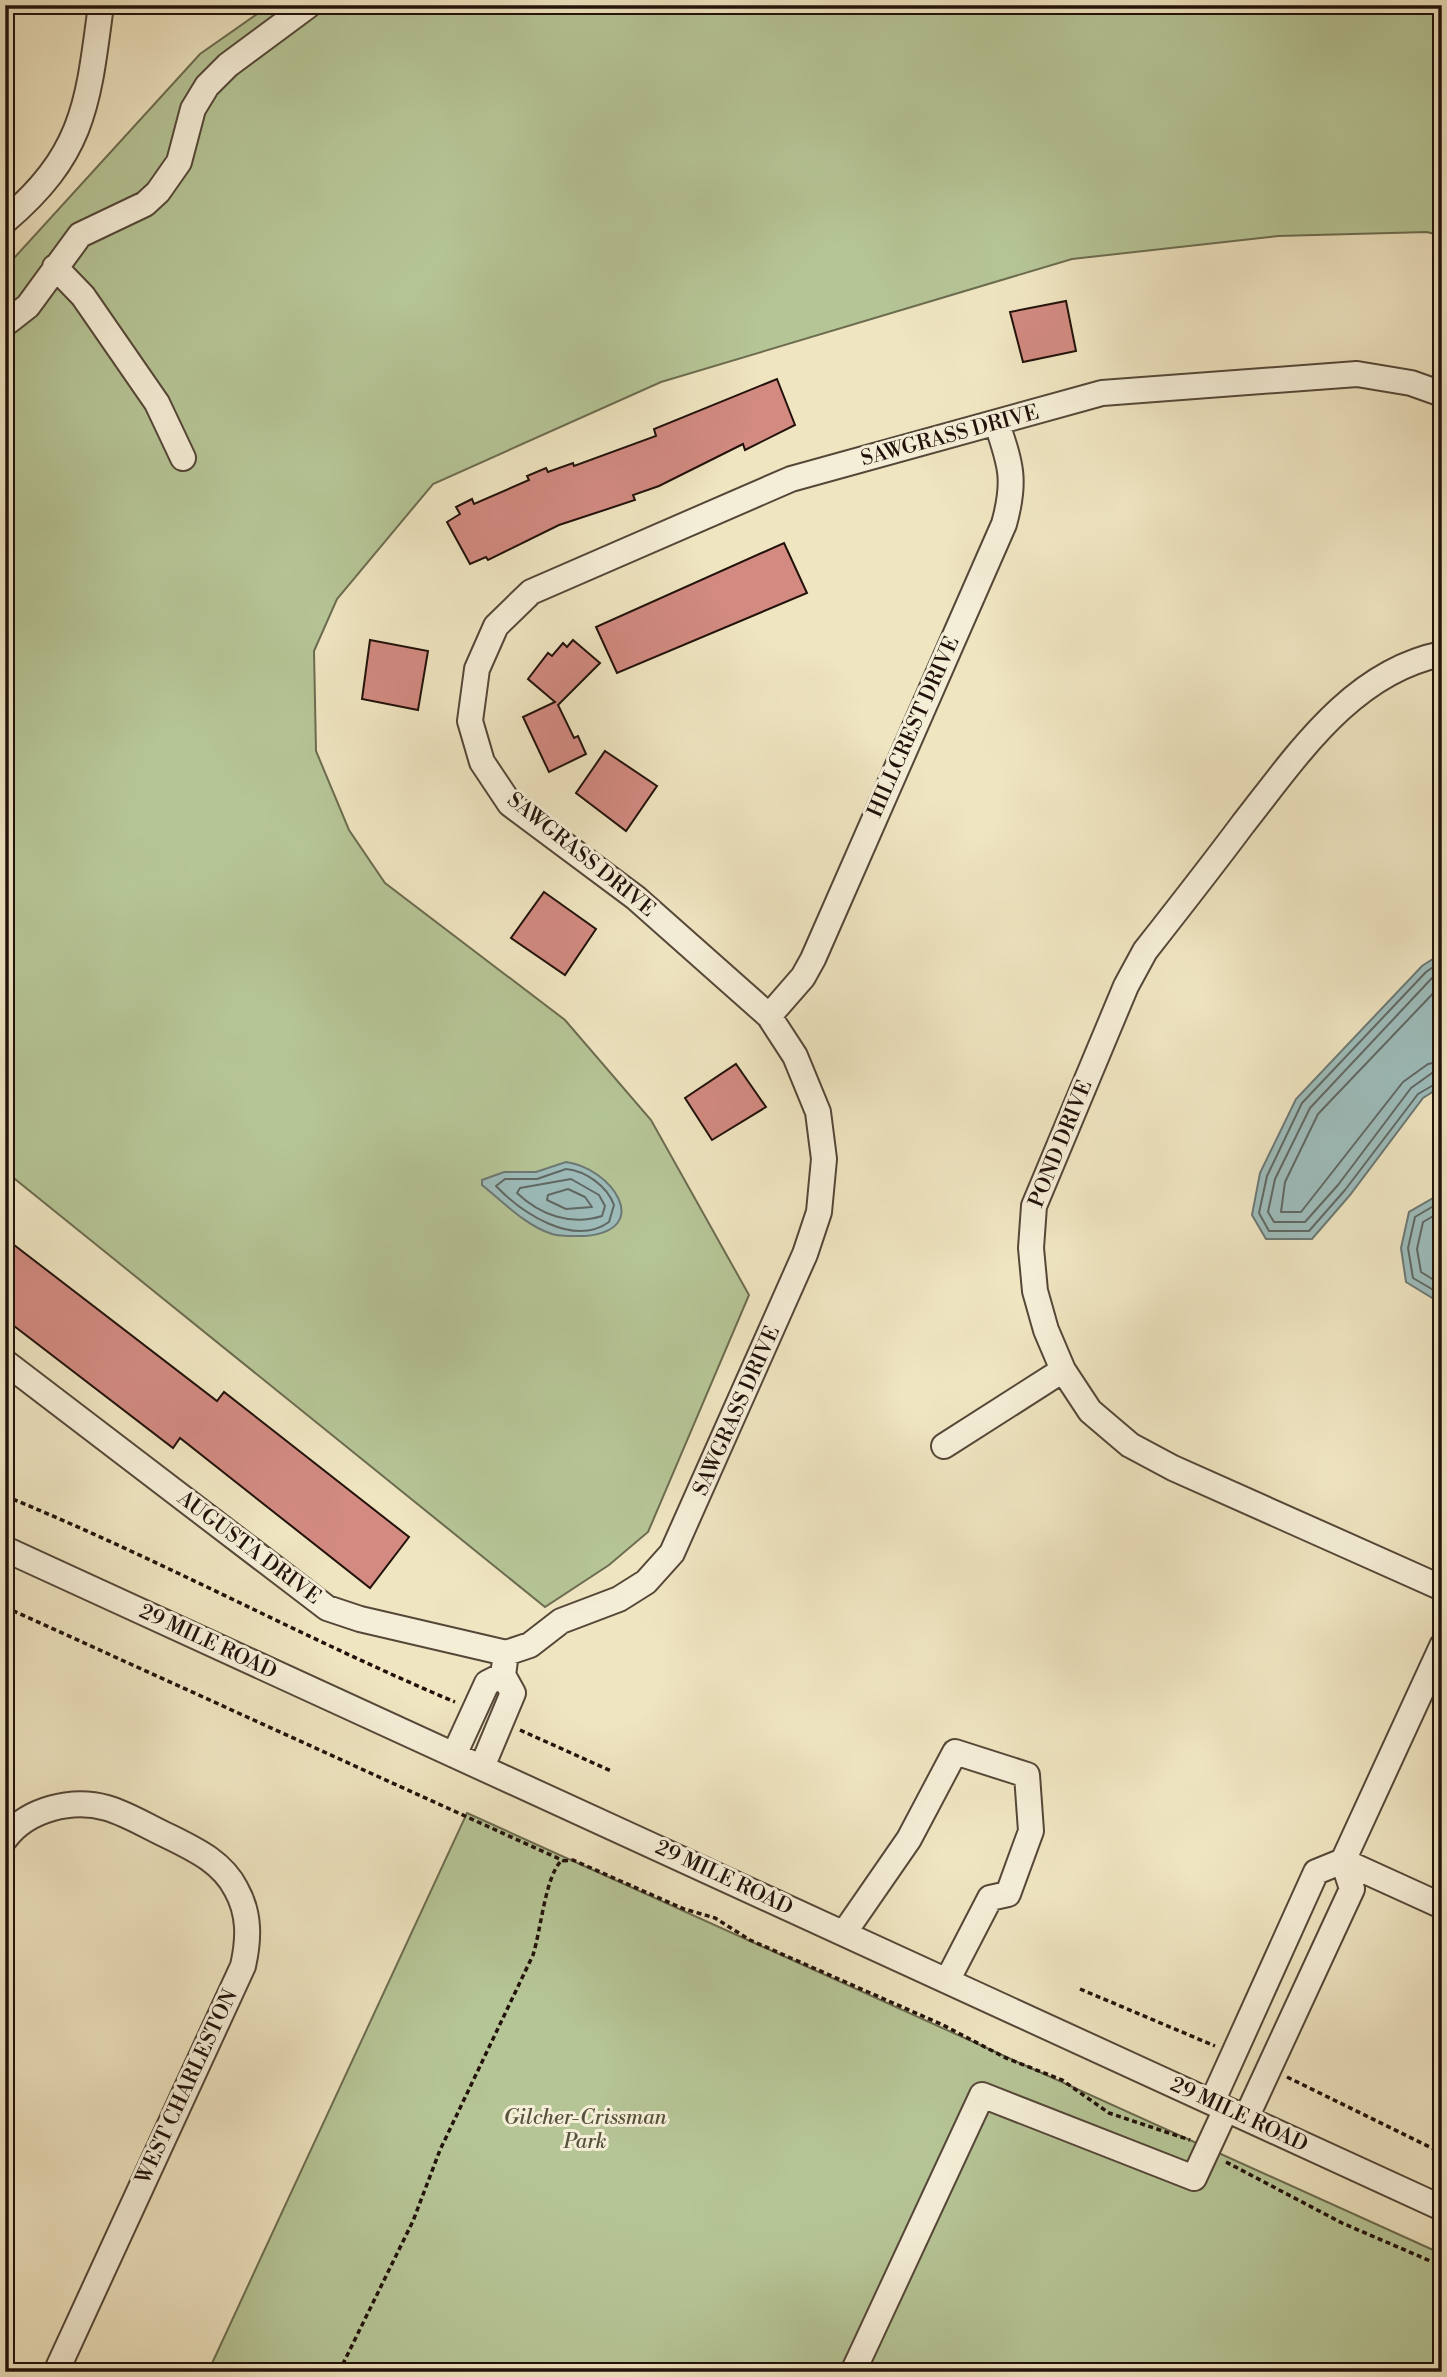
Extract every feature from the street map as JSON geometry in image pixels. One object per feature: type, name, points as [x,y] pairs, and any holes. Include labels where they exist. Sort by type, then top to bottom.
[{"type":"street","points":[[5,221],[34,197],[81,124],[90,86],[101,5]]},
{"type":"street","points":[[5,324],[27,306],[80,235],[145,204],[158,192],[179,162],[193,109],[207,86],[228,65],[309,5]]},
{"type":"street","points":[[55,267],[83,296],[157,403],[183,458]]},
{"type":"street","name":"SAWGRASS DRIVE","points":[[505,1664],[561,1621],[619,1599],[646,1582],[672,1553],[806,1254],[820,1212],[823,1172],[818,1112],[795,1056],[768,1016],[636,898],[510,804],[482,762],[470,721],[477,669],[496,626],[531,592],[791,479],[1102,393],[1357,374],[1411,383],[1442,394]]},
{"type":"street","name":"HILLCREST DRIVE","points":[[768,1016],[803,977],[813,959],[1004,524],[1010,502],[1012,469],[997,424]]},
{"type":"street","name":"POND DRIVE","points":[[1442,654],[1400,668],[1358,695],[1321,726],[1139,962],[1034,1206],[1031,1248],[1035,1291],[1046,1330],[1063,1370],[1090,1411],[1130,1445],[1173,1468],[1442,1588]]},
{"type":"street","name":"AUGUSTA DRIVE","points":[[5,1362],[327,1608],[505,1664]]},
{"type":"street","points":[[944,1446],[1063,1370]]},
{"type":"street","name":"29 MILE ROAD","points":[[5,1549],[1442,2208]]},
{"type":"street","points":[[1228,2110],[1284,1944],[1317,1872],[1343,1861],[1442,1646]]},
{"type":"street","points":[[454,1755],[487,1683],[505,1664]]},
{"type":"street","points":[[482,1768],[513,1693],[505,1664]]},
{"type":"street","points":[[844,1933],[909,1839],[955,1752],[1027,1776],[1031,1831],[1008,1894],[990,1899],[947,1981]]},
{"type":"street","name":"WEST CHARLESTON","points":[[5,1839],[29,1818],[70,1805],[108,1808],[209,1857],[236,1888],[249,1925],[243,1966],[56,2372]]},
{"type":"street","points":[[1343,1861],[1442,1906]]},
{"type":"street","points":[[853,2372],[982,2095],[1194,2178],[1228,2110],[1319,1959],[1352,1889],[1343,1861]]},
{"type":"street","points":[[1284,1944],[1319,1959]]},
{"type":"path","points":[[5,1496],[55,1516],[326,1646],[474,1710]]},
{"type":"path","points":[[5,1607],[564,1861],[573,1860],[684,1909],[715,1917],[750,1940],[943,2025],[1006,2058],[1062,2080],[1109,2113],[1182,2135],[1342,2223],[1442,2266]]},
{"type":"path","points":[[501,1722],[611,1770]]},
{"type":"path","points":[[339,2372],[413,2221],[440,2150],[533,1955],[550,1876],[564,1861]]},
{"type":"green space","points":[[270,5],[1442,5],[1442,236],[1427,232],[1278,236],[1072,259],[661,382],[433,484],[337,599],[314,651],[316,751],[349,830],[385,883],[565,1020],[651,1120],[749,1295],[648,1532],[609,1565],[545,1607],[5,1171],[5,268],[200,54]]},
{"type":"green space","name":"Gilcher-Crissman Park","points":[[467,1813],[1442,2254],[1442,2372],[208,2372]]},
{"type":"water","points":[[1442,953],[1442,1086],[1423,1098],[1350,1195],[1312,1239],[1266,1239],[1252,1215],[1260,1173],[1296,1099],[1422,966]]},
{"type":"water","points":[[566,1162],[598,1175],[610,1186],[619,1199],[621,1212],[618,1223],[606,1231],[585,1236],[552,1234],[524,1219],[482,1185],[482,1180],[504,1172],[536,1172]]},
{"type":"water","points":[[1442,1193],[1442,1304],[1406,1282],[1401,1248],[1409,1212]]},
{"type":"building","points":[[1066,301],[1076,351],[1023,362],[1010,312]]},
{"type":"building","points":[[777,379],[795,425],[745,450],[743,444],[659,486],[633,495],[635,500],[559,525],[488,560],[486,557],[470,564],[447,522],[460,514],[456,507],[472,499],[474,504],[529,480],[527,476],[546,468],[548,472],[573,463],[574,466],[656,436],[654,429]]},
{"type":"building","points":[[784,543],[807,593],[617,673],[596,627]]},
{"type":"building","points":[[370,640],[428,651],[418,710],[362,699]]},
{"type":"building","points":[[573,640],[600,663],[558,705],[574,738],[578,736],[586,754],[549,772],[523,717],[555,702],[528,679],[548,653],[552,656],[563,643],[567,647]]},
{"type":"building","points":[[605,751],[657,786],[626,831],[576,793]]},
{"type":"building","points":[[544,892],[596,929],[565,975],[511,938]]},
{"type":"building","points":[[736,1064],[766,1107],[712,1140],[685,1098]]},
{"type":"building","points":[[5,1238],[217,1401],[224,1392],[409,1537],[370,1588],[180,1438],[173,1448],[5,1319]]}]
